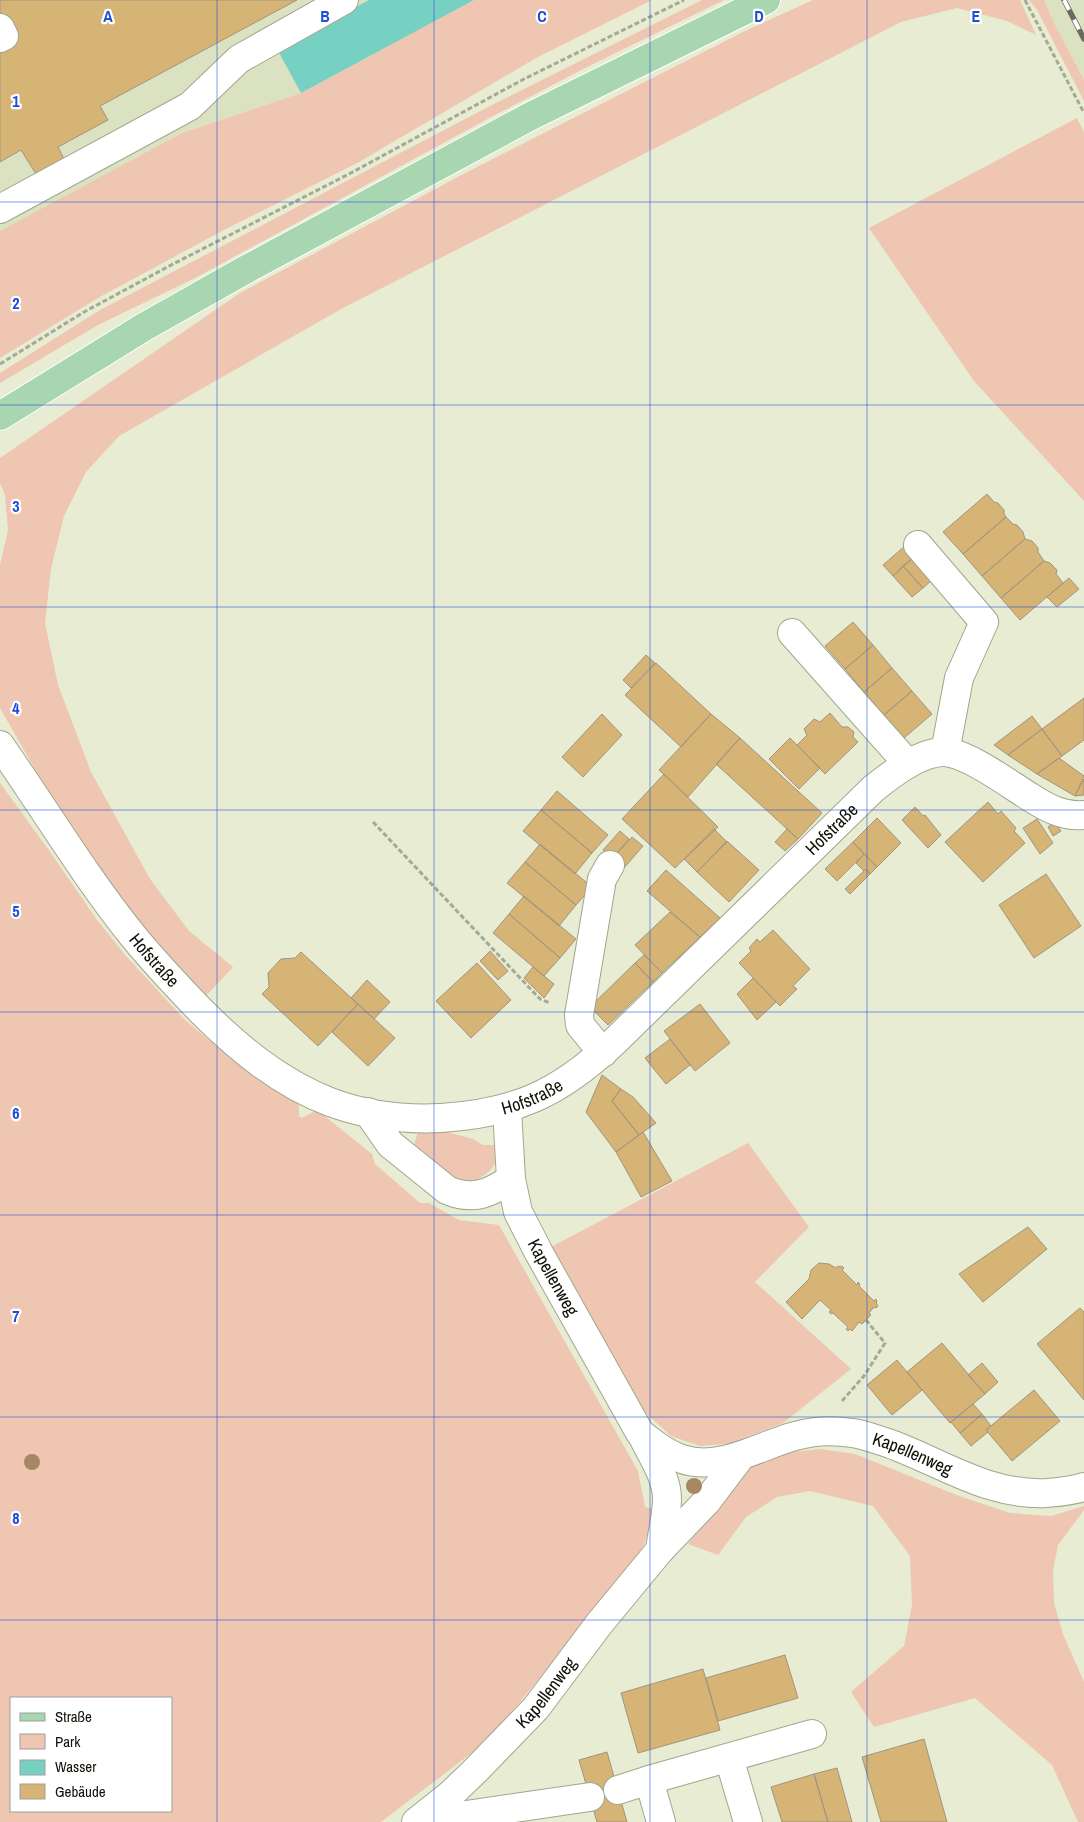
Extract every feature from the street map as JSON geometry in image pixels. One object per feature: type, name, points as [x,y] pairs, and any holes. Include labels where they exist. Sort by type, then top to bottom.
[{"type":"main road","points":[[0,416],[144,328],[244,270],[529,117],[766,0]]},
{"type":"street","points":[[0,209],[190,106],[239,58],[344,0]]},
{"type":"street","points":[[0,28],[4,36],[0,38]]},
{"type":"street","points":[[918,545],[984,622],[959,678],[945,752],[969,760],[1048,808],[1064,814],[1084,815]]},
{"type":"street","points":[[792,633],[908,764]]},
{"type":"street","name":"Hofstraße","points":[[0,745],[99,891],[133,936],[166,975],[217,1027],[252,1057],[284,1079],[330,1102],[368,1112],[411,1118],[480,1114],[507,1109],[539,1097],[563,1083],[603,1052],[874,788],[894,771],[926,756],[945,752]]},
{"type":"street","points":[[603,1052],[580,1025],[579,1015],[602,878],[610,865]]},
{"type":"street","name":"Kapellenweg","points":[[507,1109],[511,1178],[518,1212],[661,1472],[667,1499],[660,1550]]},
{"type":"street","points":[[368,1112],[390,1144],[447,1190],[461,1195],[477,1195],[494,1190],[511,1178]]},
{"type":"street","name":"Kapellenweg","points":[[640,1432],[672,1455],[684,1460],[697,1462],[741,1456],[797,1435],[837,1431],[866,1436],[900,1447],[976,1481],[1009,1491],[1025,1493],[1060,1492],[1084,1487]]},
{"type":"street","name":"Kapellenweg","points":[[416,1822],[475,1771],[536,1708],[599,1624],[660,1550],[706,1502],[741,1456]]},
{"type":"street","points":[[618,1790],[812,1734]]},
{"type":"street","points":[[729,1758],[748,1822]]},
{"type":"street","points":[[649,1780],[661,1822]]},
{"type":"street","points":[[416,1822],[590,1796]]},
{"type":"path","points":[[0,364],[84,312],[173,264],[349,174],[524,79],[684,0]]},
{"type":"path","points":[[1025,0],[1084,113]]},
{"type":"path","points":[[373,822],[540,1000]]},
{"type":"path","points":[[837,1431],[841,1403],[864,1376],[885,1343],[866,1320]]},
{"type":"shaded area","points":[[0,0],[474,0],[301,93],[182,133],[0,231]]},
{"type":"shaded area","points":[[1044,0],[1084,0],[1084,80],[1055,25]]},
{"type":"green space","points":[[474,0],[652,0],[536,58],[359,162],[220,232],[98,298],[0,358],[0,231],[182,133],[301,93]]},
{"type":"green space","points":[[702,0],[724,0],[587,67],[493,116],[195,278],[98,325],[0,383],[0,373],[100,310],[490,106]]},
{"type":"green space","points":[[813,0],[1020,0],[1036,35],[1007,21],[957,8],[901,22],[343,308],[119,436],[86,472],[64,516],[51,569],[45,623],[58,685],[91,772],[150,879],[189,931],[233,967],[203,999],[141,930],[56,806],[0,708],[0,565],[8,530],[5,495],[0,483],[0,458],[240,293],[471,170],[745,31]]},
{"type":"green space","points":[[1029,0],[1044,0],[1084,80],[1084,101],[1037,10]]},
{"type":"green space","points":[[1077,118],[1084,132],[1084,501],[974,381],[869,228]]},
{"type":"green space","points":[[0,783],[97,920],[125,955],[184,1019],[234,1061],[269,1086],[299,1103],[299,1116],[302,1118],[317,1110],[372,1154],[375,1164],[420,1203],[429,1203],[459,1220],[499,1225],[638,1471],[645,1507],[655,1509],[644,1545],[618,1583],[519,1703],[482,1745],[381,1822],[0,1822]]},
{"type":"green space","points":[[419,1129],[447,1132],[473,1139],[483,1145],[496,1145],[497,1157],[495,1163],[486,1174],[472,1181],[458,1183],[451,1181],[437,1171],[413,1148]]},
{"type":"green space","points":[[748,1143],[809,1227],[755,1282],[851,1369],[783,1423],[727,1444],[700,1446],[671,1436],[645,1412],[551,1247]]},
{"type":"green space","points":[[820,1449],[855,1454],[959,1496],[1010,1513],[1051,1516],[1084,1506],[1084,1510],[1058,1545],[1053,1571],[1054,1603],[1063,1634],[1084,1682],[1084,1822],[1078,1822],[1052,1765],[975,1698],[874,1727],[851,1692],[904,1646],[912,1605],[910,1556],[873,1506],[810,1491],[777,1497],[746,1517],[718,1555],[688,1544],[751,1466],[792,1452]]},
{"type":"water","points":[[369,0],[474,0],[301,93],[277,49]]},
{"type":"building","points":[[0,0],[297,0],[100,106],[108,120],[58,147],[64,159],[36,174],[21,150],[0,162]]},
{"type":"building","points":[[987,494],[1004,510],[1006,517],[963,554],[943,532]]},
{"type":"building","points":[[1006,517],[1013,524],[1017,525],[1023,532],[1025,539],[982,576],[963,554]]},
{"type":"building","points":[[1025,539],[1032,541],[1038,548],[1038,552],[1044,561],[1001,598],[982,576]]},
{"type":"building","points":[[905,546],[914,557],[893,576],[883,565]]},
{"type":"building","points":[[914,557],[933,579],[923,588],[903,566]]},
{"type":"building","points":[[1044,561],[1050,563],[1057,570],[1056,574],[1063,583],[1020,620],[1001,598]]},
{"type":"building","points":[[903,566],[923,588],[912,597],[893,576]]},
{"type":"building","points":[[1069,578],[1079,589],[1057,607],[1047,597]]},
{"type":"building","points":[[853,622],[873,645],[845,669],[825,646]]},
{"type":"building","points":[[873,645],[892,668],[864,692],[845,669]]},
{"type":"building","points":[[646,655],[655,663],[631,688],[623,680]]},
{"type":"building","points":[[656,663],[711,714],[681,747],[625,695]]},
{"type":"building","points":[[892,668],[912,691],[884,715],[864,692]]},
{"type":"building","points":[[912,691],[932,714],[904,738],[884,715]]},
{"type":"building","points":[[1084,698],[1084,740],[1062,756],[1042,729]]},
{"type":"building","points":[[830,713],[842,727],[848,727],[854,732],[853,737],[858,742],[825,774],[797,745],[807,735],[804,729],[814,719],[820,722]]},
{"type":"building","points":[[602,714],[622,735],[583,777],[562,757]]},
{"type":"building","points":[[711,714],[740,738],[688,797],[659,770]]},
{"type":"building","points":[[1032,716],[1042,729],[1008,755],[994,745]]},
{"type":"building","points":[[1042,729],[1062,756],[1037,774],[1008,755]]},
{"type":"building","points":[[740,738],[822,813],[798,839],[716,764]]},
{"type":"building","points":[[790,738],[820,768],[799,789],[769,759]]},
{"type":"building","points":[[1059,758],[1084,776],[1075,796],[1037,774]]},
{"type":"building","points":[[664,774],[718,827],[675,868],[622,819]]},
{"type":"building","points":[[1084,779],[1084,795],[1075,796]]},
{"type":"building","points":[[557,791],[608,835],[592,853],[541,810]]},
{"type":"building","points":[[988,802],[998,814],[1001,811],[1016,828],[1014,831],[1025,843],[983,882],[945,842]]},
{"type":"building","points":[[915,807],[923,816],[925,815],[941,835],[928,848],[902,820]]},
{"type":"building","points":[[541,810],[592,853],[575,874],[523,831]]},
{"type":"building","points":[[877,818],[901,843],[877,867],[853,842]]},
{"type":"building","points":[[1037,819],[1053,843],[1040,854],[1023,828]]},
{"type":"building","points":[[1055,823],[1061,831],[1053,836],[1048,827]]},
{"type":"building","points":[[714,829],[727,842],[697,872],[684,859]]},
{"type":"building","points":[[787,829],[798,839],[785,851],[775,842]]},
{"type":"building","points":[[620,831],[629,839],[612,859],[603,850]]},
{"type":"building","points":[[632,837],[643,846],[624,868],[612,859]]},
{"type":"building","points":[[727,841],[759,870],[729,902],[697,872]]},
{"type":"building","points":[[853,842],[864,854],[837,881],[825,869]]},
{"type":"building","points":[[540,844],[592,887],[576,905],[525,862]]},
{"type":"building","points":[[864,854],[877,867],[870,874],[856,863]]},
{"type":"building","points":[[525,862],[576,905],[559,926],[507,883]]},
{"type":"building","points":[[866,869],[870,874],[850,894],[845,889]]},
{"type":"building","points":[[666,870],[720,918],[700,937],[647,891]]},
{"type":"building","points":[[1046,874],[1081,926],[1034,958],[999,905]]},
{"type":"building","points":[[524,896],[576,939],[560,958],[509,914]]},
{"type":"building","points":[[670,912],[700,937],[662,973],[635,945]]},
{"type":"building","points":[[509,914],[560,958],[544,976],[493,933]]},
{"type":"building","points":[[773,930],[810,969],[793,986],[797,989],[780,1006],[739,963],[751,951],[749,948],[757,939],[760,942]]},
{"type":"building","points":[[490,951],[508,971],[498,980],[480,961]]},
{"type":"building","points":[[301,952],[358,1004],[318,1046],[262,994],[269,987],[268,973],[281,959],[295,958]]},
{"type":"building","points":[[644,955],[662,973],[653,982],[635,963]]},
{"type":"building","points":[[477,963],[511,1000],[471,1038],[436,1001]]},
{"type":"building","points":[[635,963],[653,982],[608,1025],[590,1007]]},
{"type":"building","points":[[533,967],[554,984],[544,998],[524,978]]},
{"type":"building","points":[[753,978],[776,1002],[757,1020],[737,994]]},
{"type":"building","points":[[367,980],[390,1002],[374,1019],[351,998]]},
{"type":"building","points":[[358,1004],[395,1038],[368,1066],[332,1032]]},
{"type":"building","points":[[700,1004],[730,1043],[695,1071],[664,1031]]},
{"type":"building","points":[[670,1039],[690,1065],[666,1084],[645,1058]]},
{"type":"building","points":[[602,1075],[621,1089],[612,1101],[639,1135],[616,1152],[586,1112]]},
{"type":"building","points":[[621,1089],[633,1097],[656,1123],[639,1135],[612,1101]]},
{"type":"building","points":[[643,1132],[672,1181],[641,1197],[616,1152]]},
{"type":"building","points":[[1028,1227],[1047,1249],[983,1302],[959,1274]]},
{"type":"building","points":[[819,1263],[829,1264],[836,1268],[842,1266],[844,1268],[842,1270],[857,1285],[858,1282],[859,1286],[874,1301],[876,1299],[878,1306],[874,1307],[869,1313],[871,1315],[862,1324],[859,1322],[852,1331],[850,1329],[848,1331],[846,1329],[848,1327],[833,1313],[831,1314],[829,1312],[831,1310],[820,1300],[802,1319],[786,1302],[809,1279],[811,1270]]},
{"type":"building","points":[[1080,1308],[1084,1312],[1084,1400],[1037,1344]]},
{"type":"building","points":[[942,1343],[985,1394],[950,1423],[907,1372]]},
{"type":"building","points":[[897,1360],[922,1390],[892,1415],[867,1385]]},
{"type":"building","points":[[982,1363],[998,1382],[985,1394],[968,1375]]},
{"type":"building","points":[[1034,1390],[1060,1421],[1012,1461],[986,1430]]},
{"type":"building","points":[[973,1404],[982,1414],[960,1433],[951,1422]]},
{"type":"building","points":[[982,1414],[991,1426],[986,1430],[988,1432],[971,1446],[960,1433]]},
{"type":"building","points":[[785,1655],[798,1698],[718,1721],[706,1678]]},
{"type":"building","points":[[703,1669],[720,1730],[638,1753],[621,1693]]},
{"type":"building","points":[[924,1739],[947,1822],[881,1822],[862,1757]]},
{"type":"building","points":[[607,1752],[627,1822],[597,1822],[579,1760]]},
{"type":"building","points":[[837,1768],[852,1822],[828,1822],[814,1774]]},
{"type":"building","points":[[814,1774],[828,1822],[782,1822],[771,1787]]},
{"type":"railway","points":[[1064,0],[1084,39]]}]
